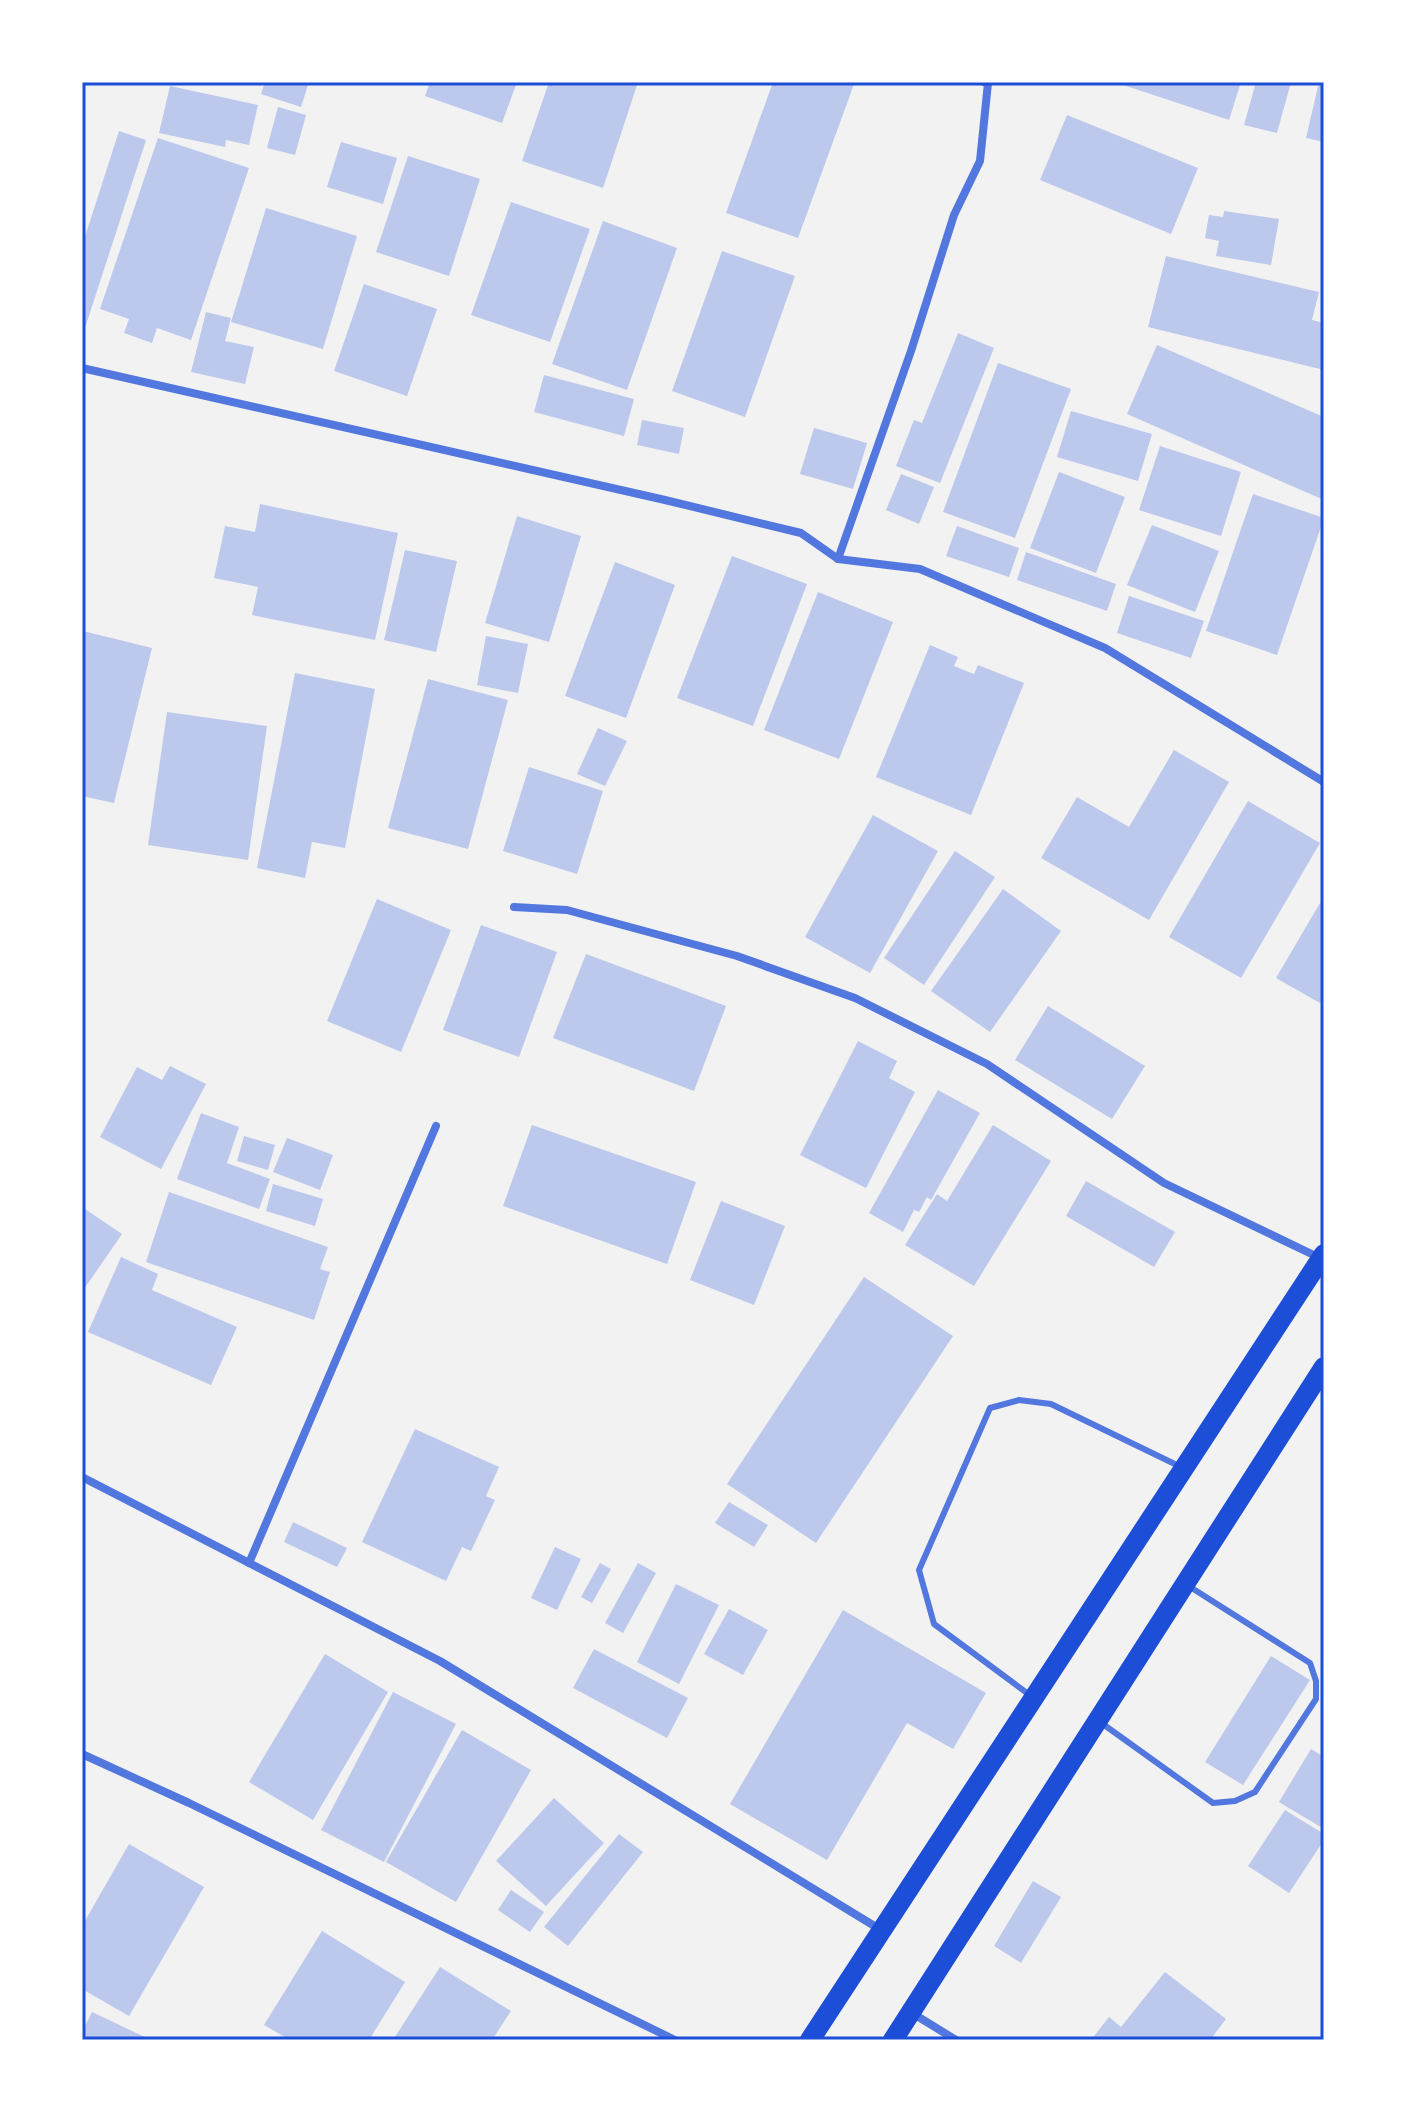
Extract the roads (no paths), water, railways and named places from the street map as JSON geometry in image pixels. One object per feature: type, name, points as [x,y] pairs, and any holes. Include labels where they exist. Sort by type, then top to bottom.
[{"type":"main road","points":[[810,2040],[1322,1256]]},
{"type":"main road","points":[[893,2040],[1324,1367]]},
{"type":"street","points":[[838,559],[911,351],[954,215],[980,161],[987,82]]},
{"type":"street","points":[[82,368],[801,533],[838,559],[920,569],[1105,648],[1324,782]]},
{"type":"street","points":[[514,907],[567,910],[721,951],[855,998],[987,1064],[1164,1183],[1322,1256]]},
{"type":"street","points":[[249,1563],[436,1126]]},
{"type":"street","points":[[82,1477],[440,1661],[882,1930]]},
{"type":"street","points":[[82,1754],[675,2040]]},
{"type":"street","points":[[911,2012],[956,2040]]},
{"type":"lane","points":[[1034,1698],[934,1624],[919,1570],[990,1408],[1019,1400],[1051,1404],[1183,1469]]},
{"type":"lane","points":[[1097,1720],[1213,1803],[1235,1801],[1255,1792],[1316,1699],[1316,1681],[1310,1663],[1184,1583]]}]
